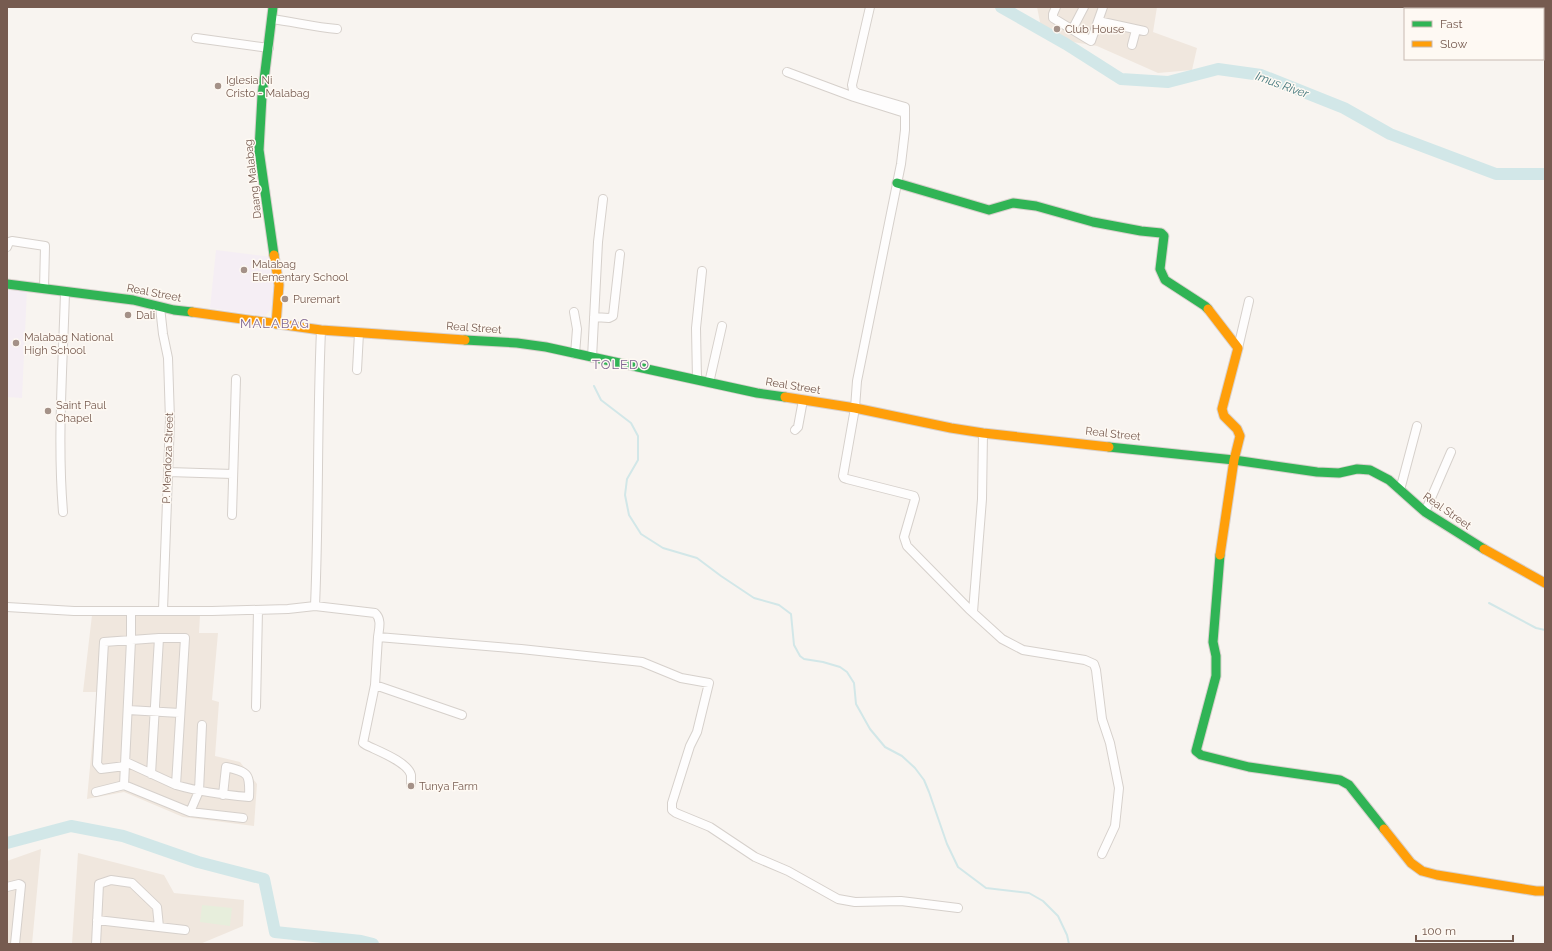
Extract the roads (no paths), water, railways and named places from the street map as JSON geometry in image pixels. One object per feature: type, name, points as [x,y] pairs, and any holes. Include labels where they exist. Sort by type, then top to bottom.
[{"type":"street","name":"Daang Malabag","points":[[273,7],[269,48],[262,92],[259,150],[279,285],[276,324]]},
{"type":"street","points":[[870,7],[852,85],[853,90],[857,93],[906,107],[905,130],[897,183],[860,366],[844,478],[914,496],[915,499],[904,540],[908,546],[973,612],[1002,639],[1023,650],[1085,660],[1094,664],[1102,719],[1110,743],[1119,788],[1115,826],[1102,854]]},
{"type":"street","points":[[1056,7],[1053,18],[1091,41],[1103,7]]},
{"type":"street","points":[[1072,30],[1084,7]]},
{"type":"street","points":[[272,19],[300,23],[309,26],[338,29]]},
{"type":"street","points":[[1098,21],[1140,31],[1132,44]]},
{"type":"street","points":[[196,38],[269,48]]},
{"type":"street","points":[[787,72],[854,97],[905,113]]},
{"type":"street","points":[[897,183],[988,210],[1013,203],[1036,206],[1100,223],[1141,231],[1161,233],[1164,236],[1160,269],[1165,280],[1205,306],[1238,348]]},
{"type":"street","points":[[592,358],[598,242],[604,199]]},
{"type":"street","points":[[7,247],[12,241],[45,246],[44,289]]},
{"type":"street","points":[[594,317],[609,318],[613,316],[620,254]]},
{"type":"street","points":[[697,380],[697,322],[702,271]]},
{"type":"street","name":"Real Street","points":[[7,284],[132,300],[160,307],[320,330],[544,346],[592,358],[757,393],[855,408],[950,428],[983,433],[1234,460],[1317,472],[1339,473],[1356,469],[1370,470],[1389,480],[1425,512],[1476,545],[1545,583]]},
{"type":"street","points":[[63,512],[61,437],[64,292]]},
{"type":"street","points":[[1248,301],[1238,348],[1222,409],[1224,416],[1237,429],[1240,436],[1234,460],[1220,553],[1213,642],[1216,656],[1216,676],[1196,750],[1201,755],[1249,767],[1340,780],[1349,785],[1411,864],[1422,871],[1437,875],[1536,891],[1545,891]]},
{"type":"street","name":"P. Mendoza Street","points":[[160,307],[163,334],[168,358],[170,420],[163,610]]},
{"type":"street","points":[[574,312],[577,329],[576,354]]},
{"type":"street","points":[[709,383],[722,326]]},
{"type":"street","points":[[315,606],[318,528],[320,330]]},
{"type":"street","points":[[358,370],[359,333]]},
{"type":"street","points":[[232,515],[236,379]]},
{"type":"street","points":[[795,430],[798,427],[803,400]]},
{"type":"street","points":[[1400,490],[1417,426]]},
{"type":"street","points":[[973,612],[982,499],[983,433]]},
{"type":"street","points":[[1425,512],[1451,452]]},
{"type":"street","points":[[168,472],[234,474]]},
{"type":"street","points":[[7,607],[74,611],[258,610],[315,606],[375,613],[378,615],[379,620],[375,685],[363,742],[366,745],[400,762],[407,768],[411,775],[411,785]]},
{"type":"street","points":[[124,785],[131,610]]},
{"type":"street","points":[[256,707],[258,610]]},
{"type":"street","points":[[378,637],[521,649],[642,662],[681,678],[709,683],[697,732],[690,746],[672,804],[672,810],[710,827],[755,857],[788,871],[838,898],[855,902],[901,901],[958,908]]},
{"type":"street","points":[[152,774],[154,711],[159,638]]},
{"type":"street","points":[[176,785],[185,638],[159,638],[104,642],[97,764],[101,769],[126,764],[176,785],[199,792],[223,795],[249,797],[250,780],[245,773],[237,769],[226,767],[223,795]]},
{"type":"street","points":[[375,685],[462,715]]},
{"type":"street","points":[[128,710],[180,713]]},
{"type":"street","points":[[190,812],[199,792],[202,725]]},
{"type":"street","points":[[96,792],[124,785],[190,812],[243,818]]},
{"type":"street","points":[[96,944],[99,884],[111,880],[132,883],[157,907],[159,927]]},
{"type":"street","points":[[7,887],[19,884],[21,886],[15,944]]},
{"type":"street","points":[[97,920],[185,930]]},
{"type":"waterway","name":"Imus River","points":[[1001,7],[1066,44],[1121,79],[1168,82],[1218,69],[1261,75],[1344,108],[1390,134],[1496,174],[1545,174]]},
{"type":"waterway","points":[[594,386],[601,400],[631,423],[638,436],[638,460],[627,479],[625,495],[629,515],[641,534],[663,548],[697,558],[754,598],[779,605],[791,614],[794,645],[800,656],[804,659],[840,667],[847,672],[854,683],[856,704],[870,729],[885,747],[902,756],[915,768],[924,780],[947,844],[958,867],[986,888],[1029,893],[1043,901],[1058,916],[1067,935],[1069,944]]},
{"type":"waterway","points":[[1489,603],[1536,628],[1545,630]]},
{"type":"waterway","points":[[7,843],[71,826],[123,836],[198,862],[264,879],[275,932],[361,941],[373,944]]},
{"type":"place","name":"Club House","points":[[1057,29]]},
{"type":"place","name":"Iglesia Ni Cristo - Malabag","points":[[218,86]]},
{"type":"place","name":"Malabag Elementary School","points":[[244,270]]},
{"type":"place","name":"Puremart","points":[[285,299]]},
{"type":"place","name":"Dali","points":[[128,315]]},
{"type":"place","name":"Malabag National High School","points":[[16,343]]},
{"type":"place","name":"Saint Paul Chapel","points":[[48,411]]},
{"type":"place","name":"Tunya Farm","points":[[411,786]]},
{"type":"district","name":"MALABAG","points":[[275,323]]},
{"type":"district","name":"TOLEDO","points":[[621,364]]}]
